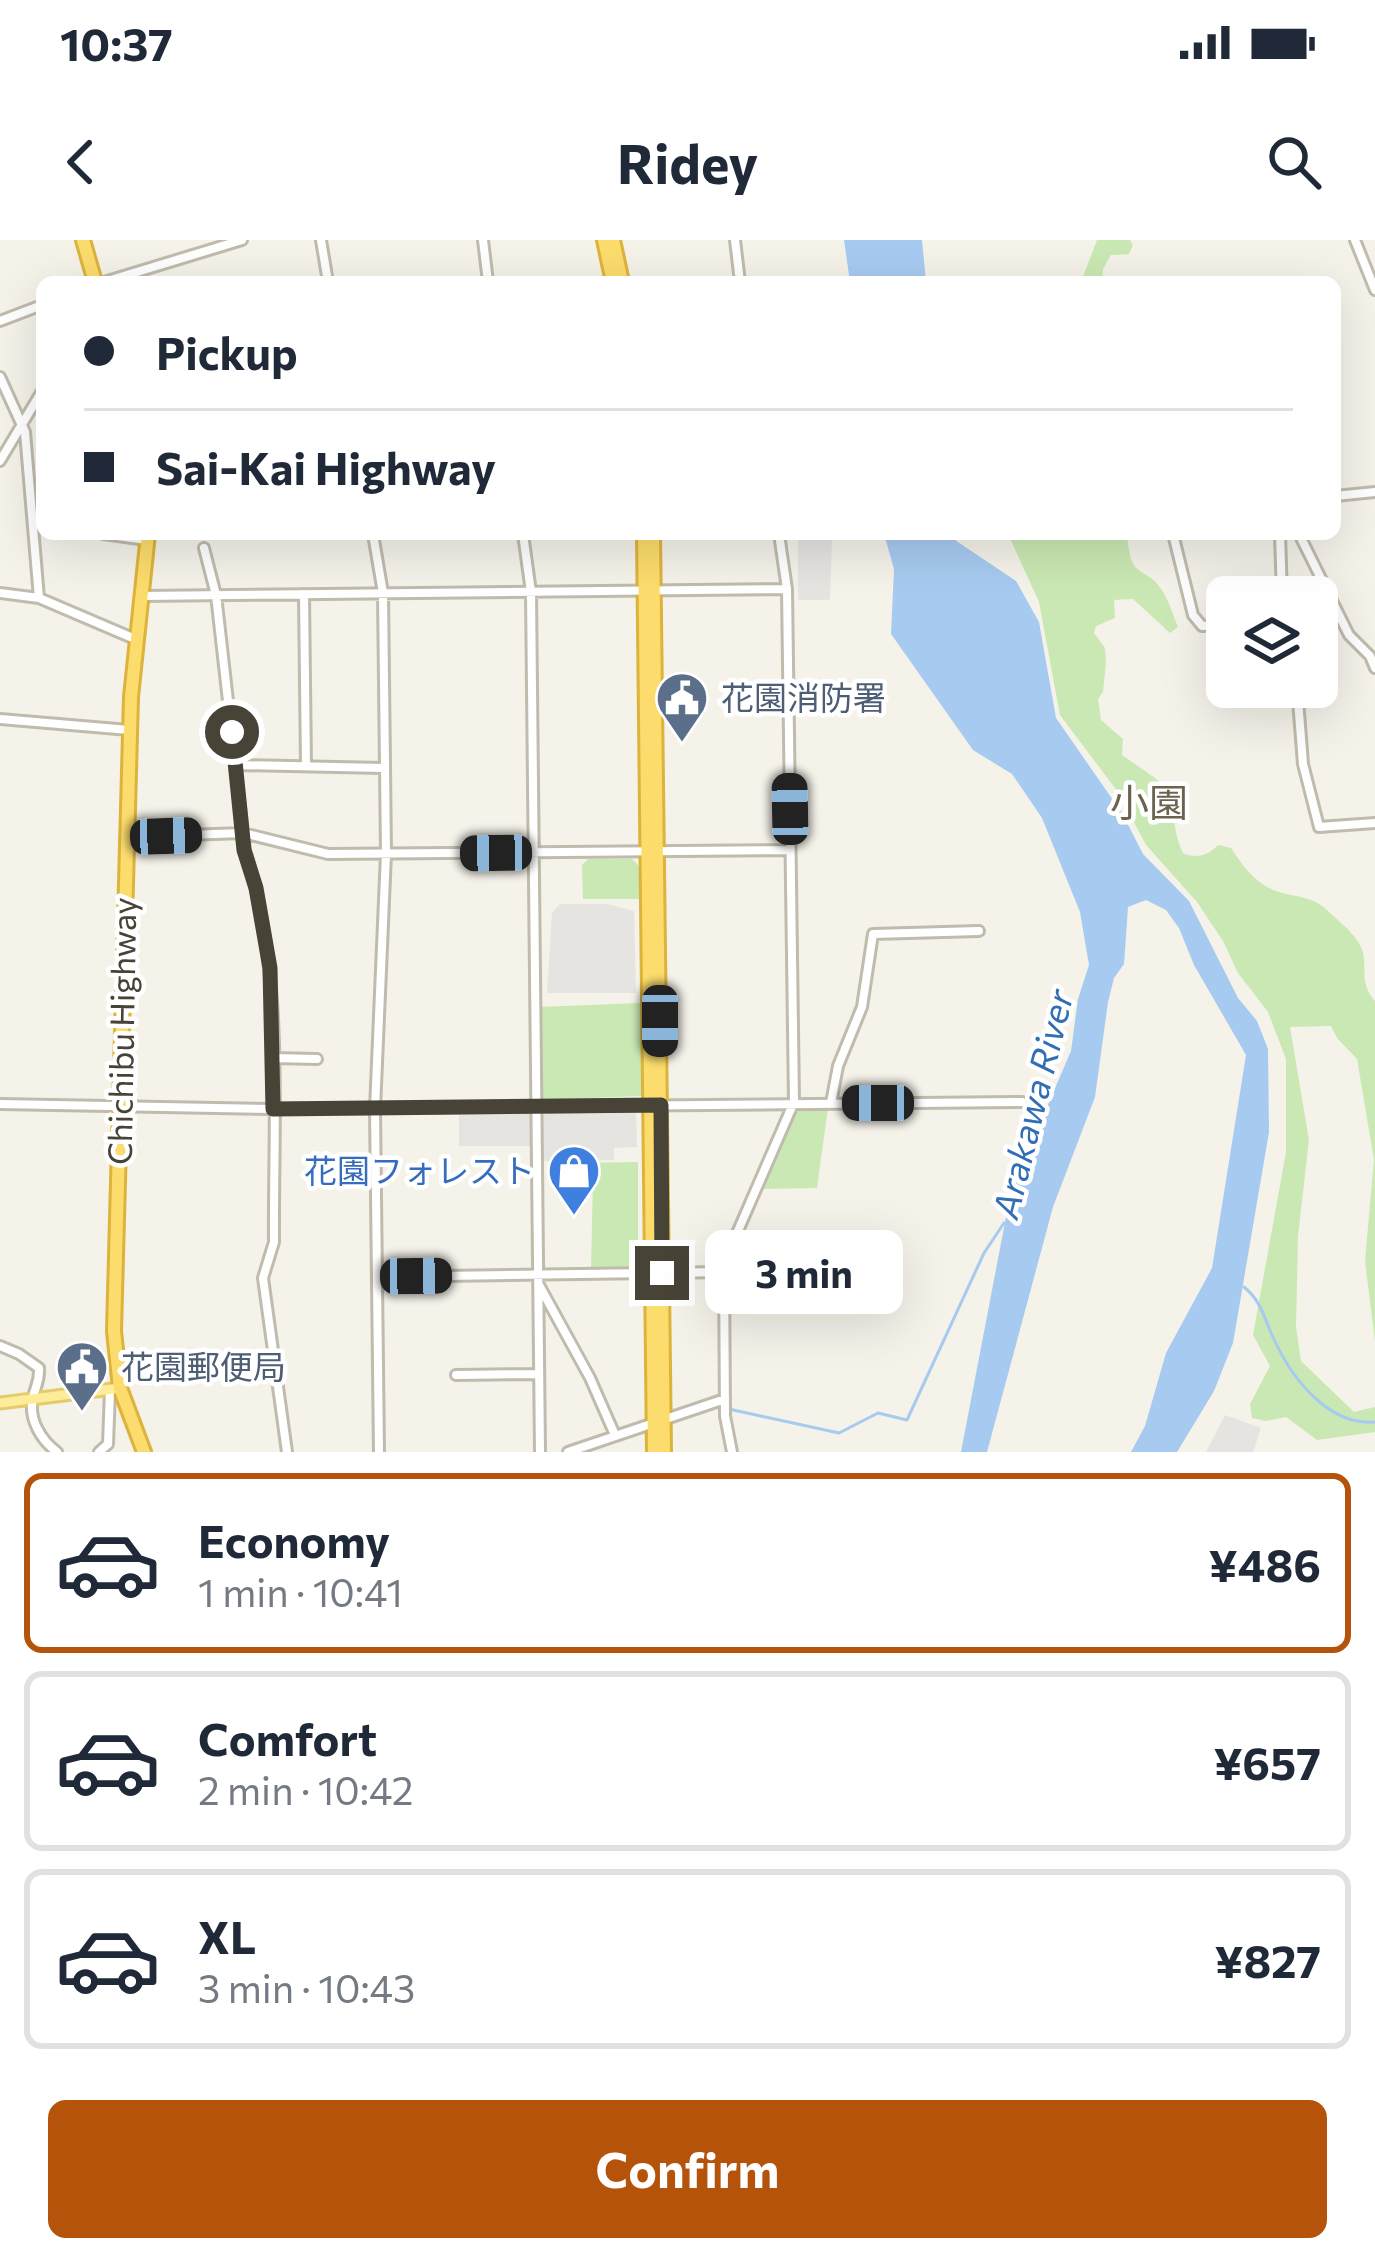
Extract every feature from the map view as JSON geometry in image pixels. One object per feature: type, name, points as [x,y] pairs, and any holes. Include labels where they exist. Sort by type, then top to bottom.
[{"type":"highway","points":[[83,240],[98,276]]},
{"type":"highway","points":[[609,240],[616,276]]},
{"type":"highway","name":"Chichibu Highway","points":[[144,1452],[115,1389],[114,1331],[129,730],[147,540]]},
{"type":"highway","points":[[645,540],[650,591]]},
{"type":"highway","points":[[653,540],[657,1273],[659,1419],[664,1452]]},
{"type":"highway","points":[[654,1452],[659,1419]]},
{"type":"main road","points":[[0,1403],[115,1389]]},
{"type":"street","points":[[120,276],[242,240]]},
{"type":"street","points":[[321,240],[327,276]]},
{"type":"street","points":[[483,240],[487,276]]},
{"type":"street","points":[[735,240],[739,276]]},
{"type":"street","points":[[1354,240],[1375,290]]},
{"type":"street","points":[[0,321],[36,307]]},
{"type":"street","points":[[0,377],[22,423],[39,598]]},
{"type":"street","points":[[0,460],[36,401]]},
{"type":"street","points":[[1341,495],[1375,492]]},
{"type":"street","points":[[374,540],[383,593],[386,854],[375,1108],[379,1452]]},
{"type":"street","points":[[524,540],[531,592],[540,1452]]},
{"type":"street","points":[[732,1452],[725,1405],[723,1272],[794,1102],[788,590],[780,540]]},
{"type":"street","points":[[1174,540],[1193,615],[1206,626]]},
{"type":"street","points":[[1280,540],[1281,576]]},
{"type":"street","points":[[1302,540],[1349,635],[1375,668]]},
{"type":"street","points":[[204,548],[216,595],[243,833],[270,968],[274,1242],[262,1278],[287,1452]]},
{"type":"street","points":[[139,596],[788,590]]},
{"type":"street","points":[[0,593],[39,598],[134,639]]},
{"type":"street","points":[[304,594],[306,766]]},
{"type":"street","points":[[1299,708],[1303,764],[1319,827],[1375,823]]},
{"type":"street","points":[[0,718],[129,730]]},
{"type":"street","points":[[236,765],[385,768]]},
{"type":"street","points":[[127,837],[243,833],[328,854],[790,850]]},
{"type":"street","points":[[831,1103],[838,1066],[862,1007],[873,934],[979,931]]},
{"type":"street","points":[[272,1058],[317,1059]]},
{"type":"street","points":[[0,1104],[273,1109],[1022,1102]]},
{"type":"street","points":[[377,1277],[539,1279],[723,1272]]},
{"type":"street","points":[[539,1279],[615,1435]]},
{"type":"street","points":[[0,1346],[39,1368],[40,1383],[32,1399],[34,1422],[57,1452]]},
{"type":"street","points":[[456,1375],[539,1374]]},
{"type":"street","points":[[99,1452],[111,1448],[115,1389]]},
{"type":"street","points":[[568,1452],[659,1419],[725,1405]]},
{"type":"green space","points":[[1097,240],[1130,240],[1129,254],[1111,255],[1102,276],[1083,276]]},
{"type":"green space","points":[[1011,540],[1128,540],[1131,560],[1162,590],[1178,627],[1170,633],[1133,599],[1114,600],[1115,618],[1096,626],[1094,633],[1105,648],[1103,692],[1098,699],[1101,720],[1123,739],[1122,755],[1167,791],[1184,854],[1202,855],[1218,845],[1231,848],[1264,885],[1324,907],[1363,951],[1366,985],[1375,1001],[1375,1341],[1365,1261],[1374,1160],[1357,1059],[1331,1026],[1290,1027],[1309,1140],[1298,1236],[1296,1327],[1301,1361],[1354,1412],[1375,1407],[1375,1432],[1317,1440],[1286,1417],[1252,1418],[1250,1404],[1270,1366],[1253,1335],[1286,1152],[1286,1059],[1268,1012],[1238,973],[1223,941],[1197,902],[1146,845],[1118,792],[1060,715],[1039,602]]},
{"type":"green space","points":[[588,859],[632,859],[639,866],[640,899],[583,899],[582,865]]},
{"type":"green space","points":[[641,1003],[642,1096],[541,1100],[538,1007]]},
{"type":"green space","points":[[797,1105],[828,1108],[817,1188],[760,1189]]},
{"type":"green space","points":[[638,1162],[638,1270],[591,1270],[593,1177],[590,1170],[575,1170],[575,1163]]},
{"type":"shaded area","points":[[798,540],[832,540],[830,600],[798,600]]},
{"type":"shaded area","points":[[560,904],[607,904],[634,911],[636,993],[547,993],[552,913]]},
{"type":"shaded area","points":[[636,1111],[637,1147],[614,1148],[614,1160],[541,1161],[540,1112]]},
{"type":"shaded area","points":[[459,1112],[533,1112],[533,1146],[459,1146]]},
{"type":"shaded area","points":[[1225,1415],[1261,1428],[1253,1452],[1206,1452]]},
{"type":"water","points":[[844,240],[922,240],[925,276],[849,276]]},
{"type":"water","points":[[886,540],[955,540],[1016,581],[1039,622],[1056,718],[1122,813],[1143,854],[1189,901],[1268,1049],[1269,1132],[1233,1343],[1214,1391],[1177,1452],[1131,1452],[1145,1426],[1166,1353],[1212,1268],[1246,1055],[1194,965],[1179,928],[1166,910],[1146,900],[1128,907],[1124,964],[1114,978],[1108,1002],[1095,1097],[1053,1207],[987,1452],[961,1452],[1011,1191],[1071,1051],[1078,999],[1089,965],[1080,912],[1042,818],[1012,774],[973,750],[891,634],[894,569]]},
{"type":"waterway","name":"Arakawa River","points":[[715,1406],[839,1433],[878,1413],[907,1420],[984,1253],[1004,1223]]},
{"type":"waterway","points":[[1244,1287],[1258,1303],[1289,1366],[1312,1395],[1341,1416],[1375,1422]]},
{"type":"waterway","points":[[674,1421],[694,1413]]},
{"type":"waterway","points":[[586,1452],[643,1431]]},
{"type":"place","name":"花園消防署","points":[[682,744]]},
{"type":"place","name":"花園フォレスト","points":[[574,1217]]},
{"type":"place","name":"花園郵便局","points":[[82,1413]]},
{"type":"district","name":"小園","points":[[1149,803]]},
{"type":"route","points":[[232,732],[244,850],[270,968],[273,1109],[661,1105],[662,1273]]}]
